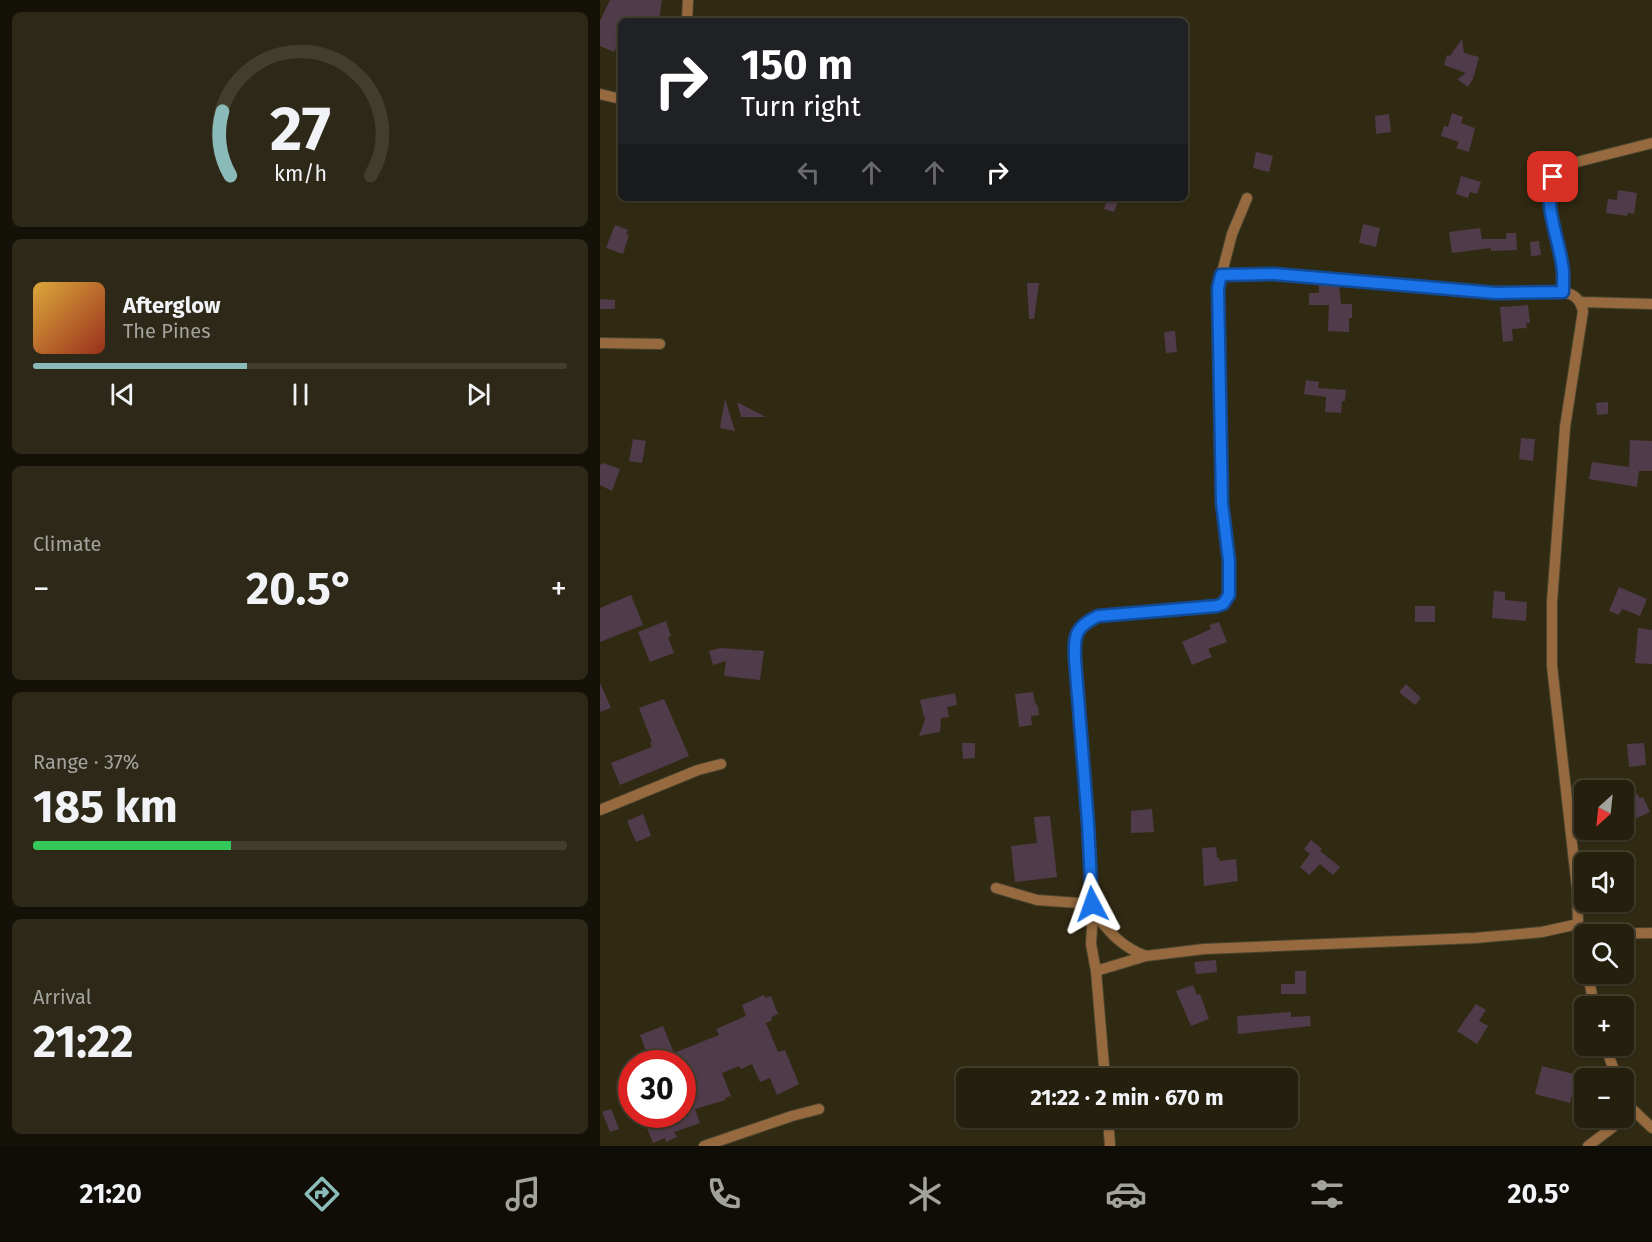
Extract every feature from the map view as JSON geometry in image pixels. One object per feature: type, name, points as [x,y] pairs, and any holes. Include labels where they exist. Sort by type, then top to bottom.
[{"type":"street","points":[[687,18],[688,0]]},
{"type":"street","points":[[600,94],[618,98]]},
{"type":"street","points":[[1563,292],[1563,267],[1549,189],[1553,177],[1569,164],[1652,143]]},
{"type":"street","points":[[1104,1068],[1096,971],[1091,944],[1093,907],[1074,640],[1079,627],[1098,616],[1217,606],[1223,604],[1229,595],[1229,561],[1222,503],[1218,288],[1232,234],[1247,198]]},
{"type":"street","points":[[1221,275],[1274,274],[1496,293],[1563,292],[1581,302],[1652,304]]},
{"type":"street","points":[[1579,924],[1577,888],[1552,666],[1552,602],[1565,427],[1583,311],[1581,302]]},
{"type":"street","points":[[600,343],[660,344]]},
{"type":"street","points":[[600,810],[698,770],[721,764]]},
{"type":"street","points":[[996,888],[1037,900],[1093,907],[1118,941],[1130,950],[1146,956]]},
{"type":"street","points":[[1096,971],[1146,956],[1214,949],[1475,938],[1574,929]]},
{"type":"street","points":[[1634,932],[1652,933]]},
{"type":"street","points":[[704,1146],[819,1109]]},
{"type":"street","points":[[1634,1111],[1652,1128]]},
{"type":"street","points":[[1109,1128],[1110,1146]]},
{"type":"street","points":[[1588,1146],[1612,1128]]},
{"type":"building","points":[[610,0],[662,0],[659,18],[618,18],[618,45],[614,52],[600,46],[600,21]]},
{"type":"building","points":[[1462,39],[1464,53],[1479,57],[1473,79],[1468,87],[1457,79],[1466,73],[1444,65],[1447,55],[1450,56]]},
{"type":"building","points":[[1452,113],[1463,117],[1461,123],[1475,128],[1469,152],[1456,148],[1459,142],[1441,136],[1444,126],[1448,127]]},
{"type":"building","points":[[1389,114],[1391,132],[1376,134],[1375,116]]},
{"type":"building","points":[[1256,152],[1273,156],[1269,172],[1253,168]]},
{"type":"building","points":[[1461,176],[1481,182],[1477,194],[1470,192],[1468,198],[1456,194]]},
{"type":"building","points":[[1618,190],[1637,193],[1634,214],[1628,213],[1627,216],[1606,213],[1608,199],[1617,200]]},
{"type":"building","points":[[1107,201],[1118,201],[1114,212],[1104,209]]},
{"type":"building","points":[[1363,224],[1380,228],[1376,247],[1359,243]]},
{"type":"building","points":[[615,225],[628,230],[626,234],[629,235],[623,254],[606,248]]},
{"type":"building","points":[[1480,228],[1482,239],[1506,239],[1506,233],[1516,233],[1517,250],[1491,251],[1491,248],[1452,253],[1449,232]]},
{"type":"building","points":[[1539,241],[1541,255],[1531,256],[1530,242]]},
{"type":"building","points":[[1027,283],[1039,283],[1034,319],[1029,319]]},
{"type":"building","points":[[1319,285],[1339,286],[1341,304],[1352,304],[1349,332],[1328,331],[1329,305],[1309,305],[1309,293],[1319,293]]},
{"type":"building","points":[[600,299],[615,300],[615,309],[600,309]]},
{"type":"building","points":[[1528,305],[1530,323],[1526,323],[1527,328],[1512,329],[1513,341],[1503,342],[1500,307]]},
{"type":"building","points":[[1175,331],[1177,352],[1166,353],[1164,332]]},
{"type":"building","points":[[1306,380],[1319,382],[1318,388],[1346,390],[1341,413],[1325,412],[1326,397],[1304,394]]},
{"type":"building","points":[[725,399],[735,431],[720,428]]},
{"type":"building","points":[[737,402],[766,417],[741,417]]},
{"type":"building","points":[[1608,402],[1608,414],[1597,415],[1596,403]]},
{"type":"building","points":[[1521,438],[1535,439],[1533,461],[1519,459]]},
{"type":"building","points":[[633,439],[646,441],[642,463],[629,461]]},
{"type":"building","points":[[1630,440],[1652,441],[1652,471],[1639,471],[1637,487],[1589,479],[1592,462],[1629,467]]},
{"type":"building","points":[[600,464],[620,469],[612,491],[600,485]]},
{"type":"building","points":[[1619,587],[1647,599],[1640,616],[1622,609],[1619,615],[1609,611]]},
{"type":"building","points":[[1494,591],[1505,592],[1505,600],[1527,602],[1526,621],[1492,618]]},
{"type":"building","points":[[631,595],[643,625],[600,642],[600,608]]},
{"type":"building","points":[[1415,606],[1435,606],[1435,622],[1415,622]]},
{"type":"building","points":[[666,621],[671,636],[668,637],[674,653],[650,662],[638,632]]},
{"type":"building","points":[[1219,622],[1227,642],[1208,649],[1212,657],[1192,665],[1182,642],[1211,629],[1209,625]]},
{"type":"building","points":[[1638,628],[1652,630],[1652,664],[1635,663]]},
{"type":"building","points":[[720,648],[764,651],[760,680],[724,676],[726,661],[713,665],[709,651]]},
{"type":"building","points":[[600,683],[611,708],[600,712]]},
{"type":"building","points":[[1406,684],[1421,698],[1415,705],[1399,692]]},
{"type":"building","points":[[1033,692],[1039,715],[1031,716],[1032,725],[1019,727],[1015,694]]},
{"type":"building","points":[[955,693],[957,705],[947,707],[949,717],[941,718],[940,732],[919,736],[926,717],[924,718],[920,700]]},
{"type":"building","points":[[664,699],[689,756],[620,785],[611,763],[652,747],[639,708]]},
{"type":"building","points":[[962,743],[975,743],[975,758],[963,759]]},
{"type":"building","points":[[1644,743],[1646,765],[1629,767],[1627,744]]},
{"type":"building","points":[[1638,794],[1639,798],[1643,797],[1650,812],[1634,819],[1634,795]]},
{"type":"building","points":[[1152,809],[1154,832],[1131,833],[1131,811]]},
{"type":"building","points":[[643,814],[651,836],[636,842],[627,821]]},
{"type":"building","points":[[1050,816],[1057,877],[1015,882],[1011,846],[1037,843],[1034,817]]},
{"type":"building","points":[[1311,840],[1322,849],[1320,851],[1340,867],[1333,875],[1320,864],[1309,875],[1300,867],[1310,854],[1304,849]]},
{"type":"building","points":[[1216,847],[1217,858],[1220,861],[1236,859],[1238,881],[1204,886],[1202,848]]},
{"type":"building","points":[[1216,960],[1217,972],[1196,974],[1194,962]]},
{"type":"building","points":[[1295,971],[1306,971],[1306,994],[1281,994],[1281,984],[1295,984]]},
{"type":"building","points":[[1193,985],[1197,995],[1200,994],[1209,1019],[1191,1026],[1176,991]]},
{"type":"building","points":[[764,995],[765,998],[771,996],[778,1014],[766,1023],[778,1052],[785,1050],[799,1084],[777,1095],[770,1078],[760,1082],[752,1064],[741,1069],[739,1066],[722,1073],[731,1096],[725,1098],[726,1100],[696,1109],[696,1050],[682,1050],[719,1035],[716,1029],[746,1016],[742,1005]]},
{"type":"building","points":[[1476,1004],[1486,1010],[1479,1021],[1488,1026],[1477,1044],[1457,1031]]},
{"type":"building","points":[[1291,1012],[1291,1017],[1310,1016],[1311,1026],[1238,1034],[1237,1016]]},
{"type":"building","points":[[663,1026],[673,1050],[646,1050],[640,1035]]},
{"type":"building","points":[[1542,1066],[1574,1074],[1570,1103],[1535,1094]]},
{"type":"building","points":[[611,1109],[619,1129],[610,1132],[602,1112]]},
{"type":"building","points":[[696,1112],[700,1123],[696,1124]]},
{"type":"building","points":[[647,1128],[686,1128],[674,1132],[677,1137],[666,1142],[665,1138],[653,1143]]},
{"type":"route","points":[[1092,904],[1074,640],[1079,627],[1098,616],[1217,606],[1223,604],[1229,595],[1229,561],[1222,503],[1218,323],[1218,288],[1221,275],[1274,274],[1496,293],[1563,292],[1563,267],[1549,189],[1553,177]]}]
